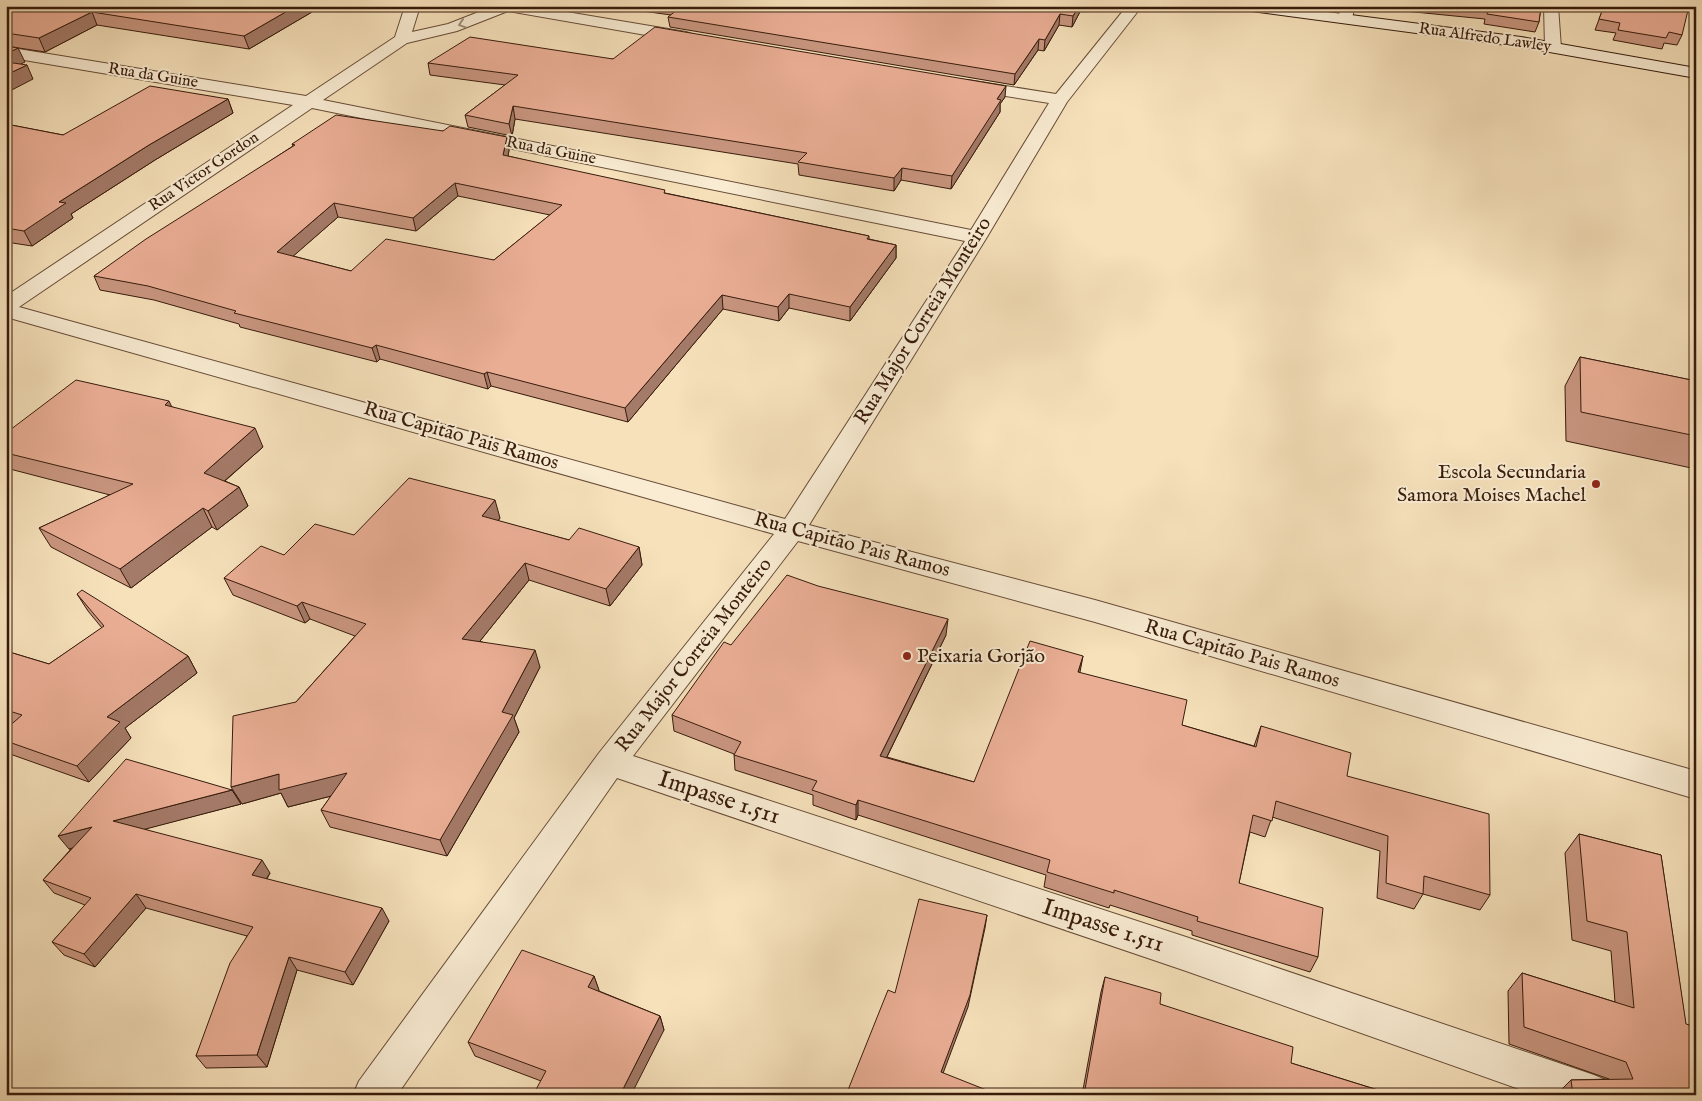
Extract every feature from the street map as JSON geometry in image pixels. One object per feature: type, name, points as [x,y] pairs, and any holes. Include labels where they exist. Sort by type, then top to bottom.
[{"type":"street","points":[[402,39],[413,6]]},
{"type":"street","points":[[503,6],[701,40]]},
{"type":"street","name":"Rua Major Correia Monteiro","points":[[373,1095],[610,762],[792,530],[1060,100],[1134,6]]},
{"type":"street","name":"Rua Alfredo Lawley","points":[[1244,6],[1347,12],[1696,73]]},
{"type":"street","points":[[1551,6],[1553,48]]},
{"type":"street","points":[[402,39],[452,28],[507,7]]},
{"type":"street","name":"Rua Victor Gordon","points":[[6,306],[402,39]]},
{"type":"street","name":"Rua da Guine","points":[[6,52],[309,102],[977,236]]},
{"type":"street","points":[[953,82],[1060,100]]},
{"type":"street","name":"Rua Capitão Pais Ramos","points":[[6,310],[792,530],[1095,611],[1696,785]]},
{"type":"street","name":"Impasse 1.511","points":[[610,762],[1186,954],[1594,1095]]},
{"type":"building","points":[[22,6],[296,6],[244,36],[92,12],[39,38],[6,33],[6,13]]},
{"type":"building","points":[[682,6],[1079,6],[1073,16],[1060,14],[1045,40],[1039,39],[1015,74],[668,17]]},
{"type":"building","points":[[1462,6],[1541,6],[1539,22],[1487,14],[1488,9]]},
{"type":"building","points":[[1604,6],[1689,6],[1682,35],[1669,32],[1666,38],[1618,30],[1620,23],[1599,19]]},
{"type":"building","points":[[655,27],[1006,86],[997,99],[1001,100],[952,176],[902,168],[894,178],[798,162],[807,153],[513,106],[509,124],[465,115],[518,75],[428,63],[470,37],[613,59]]},
{"type":"building","points":[[6,46],[18,48],[6,54]]},
{"type":"building","points":[[6,62],[27,65],[6,75]]},
{"type":"building","points":[[150,86],[228,99],[149,145],[59,202],[66,203],[24,231],[6,228],[6,124],[63,135]]},
{"type":"building","points":[[336,115],[443,131],[450,126],[507,137],[503,155],[665,190],[664,193],[869,236],[867,239],[896,245],[850,307],[789,294],[778,307],[722,295],[625,408],[487,372],[484,374],[376,345],[372,348],[234,313],[236,311],[148,286],[94,276],[146,239],[295,145],[292,144]],"holes":[[[455,183],[562,205],[494,260],[386,239],[351,271],[277,252],[334,203],[413,218]]]},
{"type":"building","points":[[1580,357],[1696,381],[1696,436],[1581,412]]},
{"type":"building","points":[[76,380],[169,401],[165,405],[255,428],[204,473],[239,487],[208,511],[203,508],[120,569],[39,528],[133,484],[6,453],[6,433]]},
{"type":"building","points":[[409,478],[495,500],[482,516],[569,540],[579,528],[639,547],[606,589],[525,563],[462,639],[535,650],[502,712],[513,715],[440,840],[321,810],[347,773],[279,790],[279,774],[231,787],[233,716],[296,702],[366,624],[302,602],[297,606],[224,578],[261,546],[284,555],[315,524],[354,535]]},
{"type":"building","points":[[787,575],[818,586],[948,619],[880,756],[974,782],[1030,641],[1083,656],[1078,672],[1187,700],[1182,725],[1256,747],[1261,726],[1351,753],[1347,776],[1489,814],[1490,895],[1424,876],[1423,894],[1386,883],[1388,836],[1276,801],[1272,821],[1253,815],[1239,883],[1323,908],[1318,957],[1197,921],[1198,917],[1114,890],[1114,893],[1047,872],[1050,860],[858,800],[856,805],[812,790],[817,781],[734,755],[741,742],[672,715],[724,642],[731,645]]},
{"type":"building","points":[[82,590],[188,656],[107,717],[120,722],[77,766],[6,741],[6,729],[22,715],[6,710],[6,651],[49,664],[104,626],[77,594]]},
{"type":"building","points":[[126,759],[232,790],[113,821],[262,860],[252,875],[382,908],[345,972],[289,957],[257,1055],[196,1056],[230,963],[253,927],[136,894],[84,954],[52,942],[91,898],[43,880],[92,827],[58,836]]},
{"type":"building","points":[[1579,834],[1661,855],[1686,1024],[1696,1027],[1696,1095],[1573,1095],[1571,1080],[1633,1079],[1626,1062],[1524,1027],[1522,973],[1634,1008],[1627,932],[1587,921]]},
{"type":"building","points":[[919,899],[987,915],[970,995],[941,1072],[994,1093],[993,1095],[846,1095],[888,990],[895,993]]},
{"type":"building","points":[[522,950],[594,976],[588,987],[660,1016],[620,1095],[533,1095],[546,1071],[468,1042]]},
{"type":"building","points":[[1105,977],[1161,993],[1160,1004],[1293,1047],[1291,1063],[1394,1095],[1084,1095]]},
{"type":"place","name":"Escola Secundaria Samora Moises Machel","points":[[1596,484]]},
{"type":"place","name":"Peixaria Gorjão","points":[[907,656]]}]
